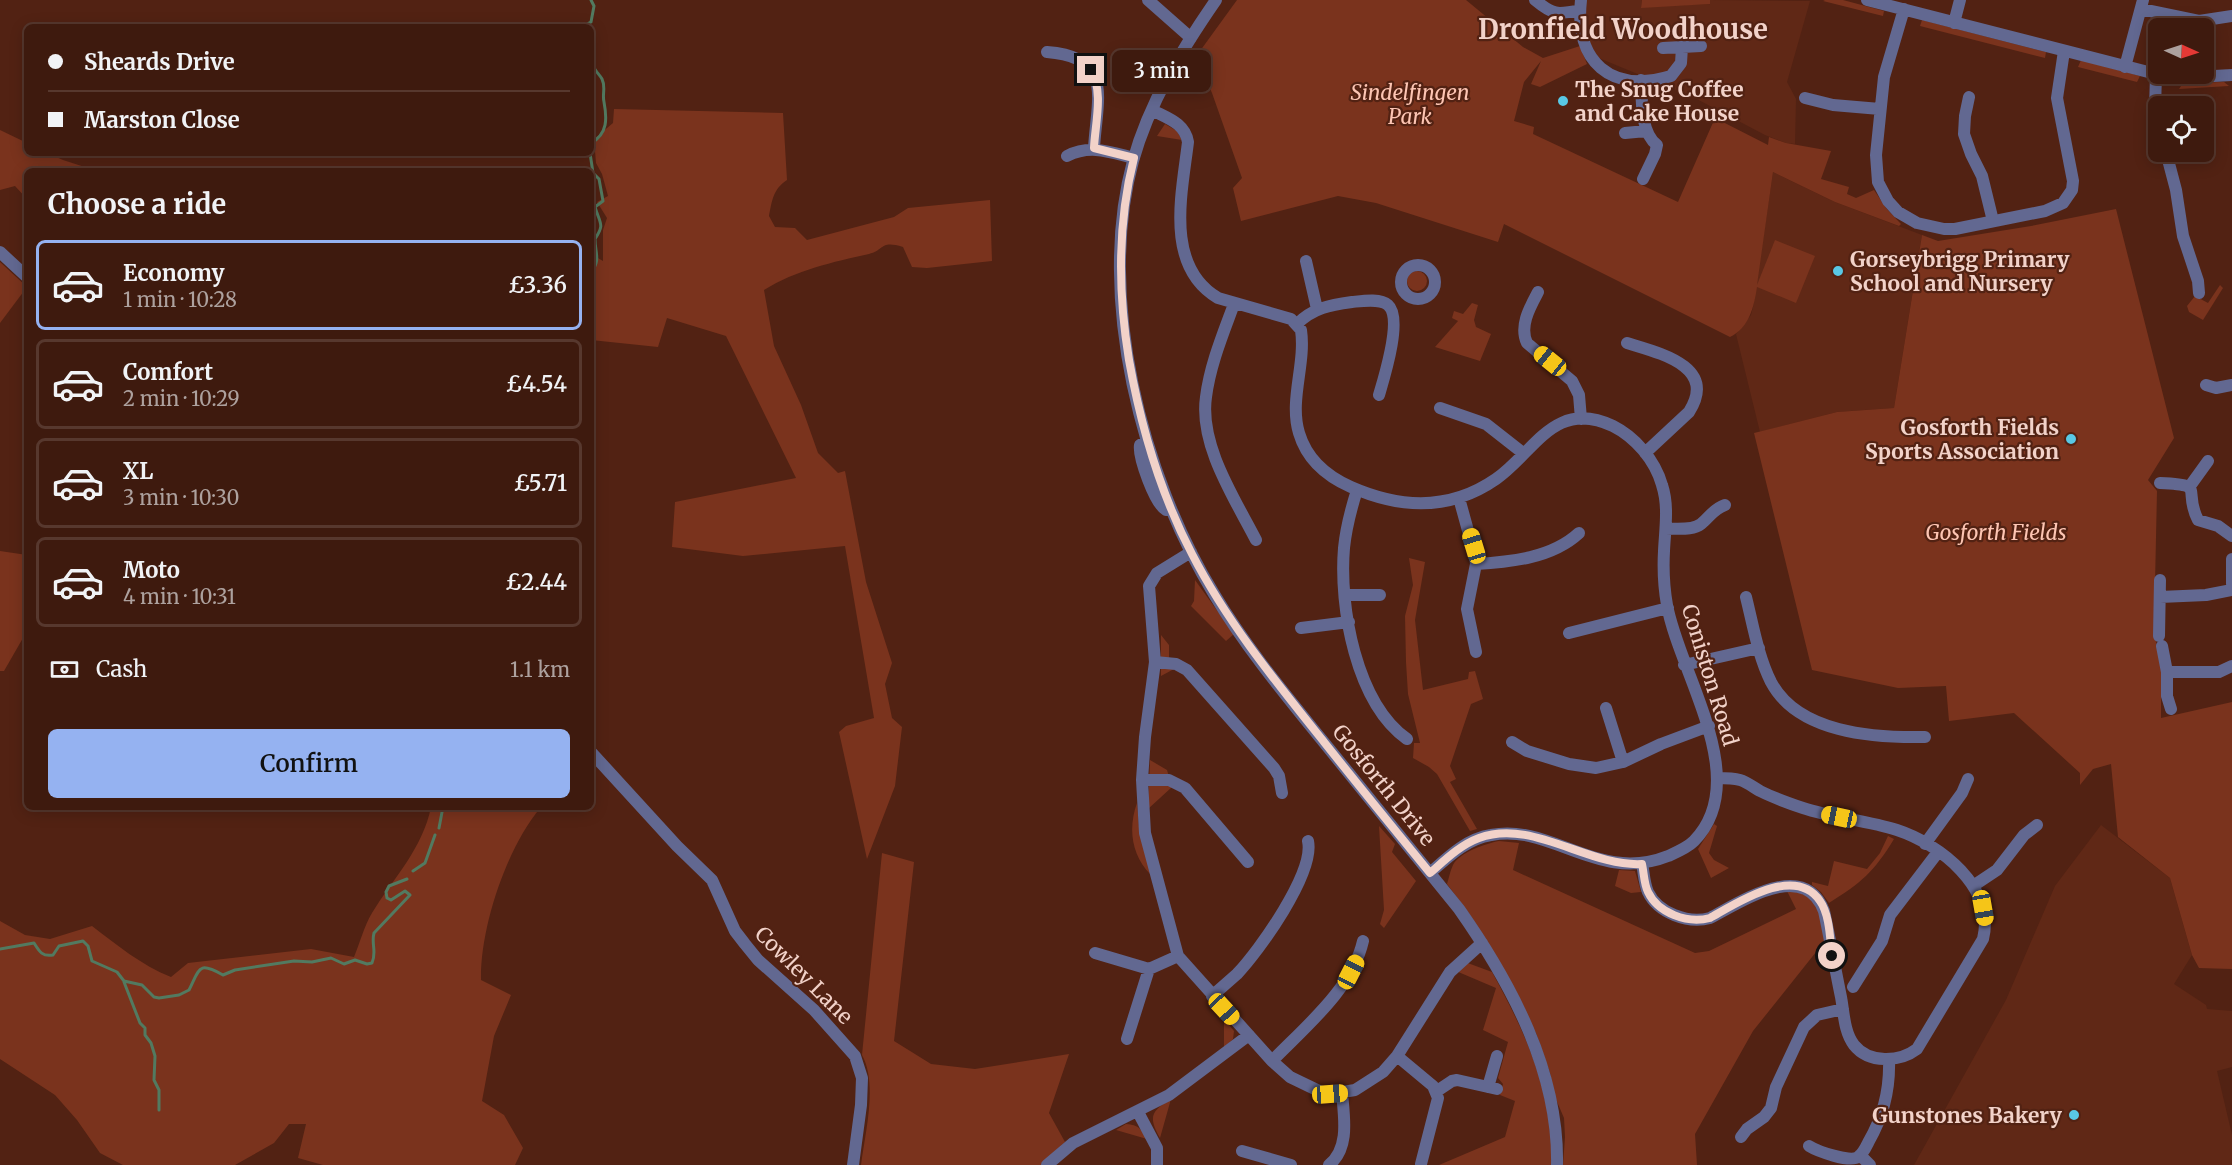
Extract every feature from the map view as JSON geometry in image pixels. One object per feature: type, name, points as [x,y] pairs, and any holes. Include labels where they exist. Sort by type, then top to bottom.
[{"type":"street","points":[[1148,0],[1191,38]]},
{"type":"street","name":"Gosforth Drive","points":[[1216,0],[1191,38],[1152,110],[1134,158],[1121,224],[1121,284],[1126,342],[1147,441],[1171,508],[1191,552],[1214,594],[1245,642],[1430,873],[1482,943],[1513,998],[1532,1039],[1546,1078],[1555,1124],[1557,1165]]},
{"type":"street","points":[[1535,0],[1551,13],[1557,14],[1580,5],[1583,37],[1594,63],[1616,78],[1641,80],[1671,76],[1681,63],[1682,47]]},
{"type":"street","points":[[1954,23],[1960,0]]},
{"type":"street","points":[[1871,1],[2148,72]]},
{"type":"street","points":[[2125,67],[2142,5],[2199,21],[2232,16]]},
{"type":"street","points":[[1904,9],[1884,77],[1876,154],[1878,182],[1881,190],[1898,212],[1917,223],[1937,228],[1955,229],[2058,207],[2068,198],[2072,190],[2071,172],[2057,98],[2064,51]]},
{"type":"street","points":[[1663,48],[1701,46]]},
{"type":"street","points":[[1047,52],[1062,53],[1081,59],[1095,77],[1098,96],[1094,148]]},
{"type":"street","points":[[2214,76],[2232,75]]},
{"type":"street","points":[[1641,80],[1646,131],[1650,141],[1657,145],[1643,178]]},
{"type":"street","points":[[1969,97],[1965,116],[1966,145],[1982,176],[1993,221]]},
{"type":"street","points":[[1805,98],[1833,105],[1880,109]]},
{"type":"street","points":[[1152,110],[1175,122],[1187,134],[1181,223],[1182,244],[1188,265],[1208,292],[1234,304],[1291,319],[1297,324],[1303,341],[1296,421],[1302,442],[1315,464],[1326,474],[1357,490],[1420,505],[1459,498],[1497,478],[1549,429],[1563,422],[1581,418],[1579,395],[1572,381],[1527,342],[1524,336],[1527,315],[1538,292]]},
{"type":"street","points":[[1625,133],[1646,131]]},
{"type":"street","points":[[1067,156],[1077,151],[1094,148],[1134,158]]},
{"type":"street","points":[[2169,162],[2176,190],[2183,236],[2198,281],[2199,292]]},
{"type":"street","points":[[0,252],[24,274]]},
{"type":"street","points":[[1306,261],[1317,309]]},
{"type":"street","points":[[1388,305],[1403,290]]},
{"type":"street","points":[[1297,324],[1317,309],[1363,301],[1377,301],[1388,305],[1392,310],[1394,328],[1380,395]]},
{"type":"street","points":[[1234,304],[1214,361],[1206,398],[1205,419],[1212,448],[1256,540]]},
{"type":"street","points":[[1627,343],[1681,362],[1695,381],[1695,398],[1689,412],[1645,453]]},
{"type":"street","points":[[2206,385],[2216,388],[2232,385]]},
{"type":"street","points":[[1440,408],[1486,424],[1524,453]]},
{"type":"street","name":"Coniston Road","points":[[1430,873],[1461,847],[1478,838],[1500,833],[1528,836],[1621,864],[1642,864],[1679,852],[1694,841],[1712,810],[1717,778],[1709,726],[1684,665],[1668,608],[1663,555],[1666,499],[1662,483],[1656,468],[1635,442],[1615,427],[1581,418]]},
{"type":"street","points":[[2190,486],[2208,461]]},
{"type":"street","points":[[2160,483],[2190,486],[2198,520],[2218,526],[2232,536]]},
{"type":"street","points":[[1357,490],[1344,547],[1345,595],[1349,622],[1360,669],[1370,693],[1393,728],[1407,739]]},
{"type":"street","points":[[1459,498],[1474,546],[1476,564],[1467,609],[1476,652]]},
{"type":"street","points":[[1666,529],[1701,524],[1713,510],[1725,505]]},
{"type":"street","points":[[1476,564],[1516,560],[1544,553],[1560,547],[1579,533]]},
{"type":"street","points":[[1191,552],[1157,573],[1149,586],[1155,662],[1145,736],[1142,780],[1145,833],[1178,956],[1272,1061],[1290,1077],[1304,1085],[1330,1094],[1355,1090],[1376,1078],[1397,1056],[1450,972],[1482,943]]},
{"type":"street","points":[[2232,559],[2232,584]]},
{"type":"street","points":[[2160,580],[2161,641],[2167,672],[2167,696],[2171,709]]},
{"type":"street","points":[[2160,597],[2206,596],[2232,590]]},
{"type":"street","points":[[1345,595],[1380,595]]},
{"type":"street","points":[[1746,597],[1765,669],[1783,701],[1802,716],[1845,730],[1901,737],[1924,737]]},
{"type":"street","points":[[1569,633],[1668,608]]},
{"type":"street","points":[[1301,628],[1349,622]]},
{"type":"street","points":[[1684,665],[1759,648]]},
{"type":"street","points":[[1155,662],[1176,664],[1187,670],[1274,768],[1279,776],[1282,793]]},
{"type":"street","points":[[2167,672],[2219,672],[2232,666]]},
{"type":"street","points":[[1606,708],[1623,762]]},
{"type":"street","points":[[1512,742],[1527,751],[1583,767],[1596,768],[1623,762],[1660,744],[1709,726]]},
{"type":"street","name":"Cowley Lane","points":[[594,755],[677,846],[712,880],[735,931],[751,952],[814,1010],[855,1056],[860,1068],[862,1087],[853,1165]]},
{"type":"street","points":[[1642,864],[1647,891],[1652,898],[1670,913],[1686,919],[1710,918],[1774,887],[1792,886],[1809,891],[1821,902],[1824,910],[1846,1026],[1855,1046],[1868,1055],[1889,1060],[1905,1057],[1917,1049],[1978,949],[1985,931],[1983,908],[1973,886],[1953,864],[1938,852],[1894,830],[1803,808],[1782,801],[1740,780],[1717,778]]},
{"type":"street","points":[[1924,844],[1962,793],[1968,779]]},
{"type":"street","points":[[1142,780],[1169,780],[1185,788],[1248,862]]},
{"type":"street","points":[[1973,886],[1997,870],[2024,836],[2037,825]]},
{"type":"street","points":[[1212,996],[1237,974],[1282,913],[1302,874],[1309,853],[1308,841]]},
{"type":"street","points":[[1853,987],[1882,941],[1890,915],[1938,852]]},
{"type":"street","points":[[1272,1061],[1341,985],[1360,955],[1363,940]]},
{"type":"street","points":[[1095,953],[1149,969],[1178,956]]},
{"type":"street","points":[[1127,1039],[1149,969]]},
{"type":"street","points":[[1741,1137],[1771,1108],[1776,1087],[1804,1027],[1817,1015],[1843,1009]]},
{"type":"street","points":[[1047,1165],[1073,1143],[1138,1112],[1188,1082],[1249,1035]]},
{"type":"street","points":[[1397,1056],[1437,1091],[1437,1106],[1421,1164]]},
{"type":"street","points":[[1437,1091],[1457,1080],[1492,1088],[1497,1056]]},
{"type":"street","points":[[1809,1146],[1846,1158],[1853,1159],[1860,1155],[1873,1135],[1885,1106],[1890,1076],[1889,1060]]},
{"type":"street","points":[[1329,1165],[1336,1158],[1344,1141],[1342,1093]]},
{"type":"street","points":[[1138,1112],[1157,1148],[1157,1165]]},
{"type":"street","points":[[1242,1151],[1265,1162],[1291,1165]]},
{"type":"street","points":[[1860,1155],[1870,1165]]},
{"type":"shaded area","points":[[1584,0],[1642,0],[1641,7],[1710,4],[1710,0],[1810,1],[1787,82],[1796,99],[1795,144],[1765,135],[1691,96],[1594,56],[1586,35]]},
{"type":"shaded area","name":"Gorseybrigg Primary School and Nursery","points":[[1773,172],[1835,202],[1922,235],[1894,408],[1837,412],[1760,432],[1736,334],[1751,315],[1753,307]]},
{"type":"shaded area","points":[[2101,825],[2170,878],[2192,955],[2174,984],[2206,1005],[2207,1009],[2232,1011],[2232,1067],[2217,1071],[2232,1135],[2232,1165],[1914,1165],[2006,1000],[2055,886]]},
{"type":"green space","name":"Sindelfingen Park","points":[[1237,0],[1466,0],[1523,47],[1543,58],[1580,46],[1587,64],[1540,87],[1531,84],[1541,61],[1524,82],[1514,121],[1534,127],[1533,134],[1678,202],[1715,118],[1768,145],[1769,137],[1786,143],[1831,151],[1821,179],[1849,187],[1847,194],[1856,198],[1874,190],[1901,224],[1899,226],[1835,202],[1773,172],[1757,285],[1775,240],[1815,256],[1796,303],[1757,287],[1752,309],[1746,322],[1730,337],[1504,224],[1498,242],[1376,203],[1338,196],[1241,221],[1233,188],[1242,178],[1212,93],[1197,60],[1200,51]]},
{"type":"green space","points":[[1642,0],[1710,0],[1710,4],[1641,8]]},
{"type":"green space","points":[[1843,0],[1884,11],[1883,16],[1823,1]]},
{"type":"green space","points":[[1922,20],[2046,52],[2045,58],[1920,26]]},
{"type":"green space","points":[[2081,60],[2140,76],[2137,82],[2078,67]]},
{"type":"green space","points":[[2224,82],[2229,86],[2179,89],[2182,84]]},
{"type":"green space","points":[[614,109],[783,113],[787,180],[776,191],[769,216],[775,227],[795,228],[807,240],[894,217],[908,208],[990,200],[992,261],[927,268],[912,267],[903,247],[886,245],[869,254],[802,272],[764,290],[774,346],[801,405],[818,453],[838,473],[845,471],[866,582],[892,663],[885,684],[892,718],[902,727],[895,786],[867,859],[839,732],[846,726],[874,718],[845,546],[743,556],[672,547],[675,502],[796,478],[726,336],[667,318],[658,347],[594,340],[594,256],[603,261],[603,230],[607,218],[597,202],[608,196],[602,174],[596,163],[594,139],[613,123]]},
{"type":"green space","points":[[1165,124],[1177,131],[1182,140],[1157,136]]},
{"type":"green space","points":[[0,130],[24,142],[24,156],[54,156],[88,168],[24,168],[24,196],[15,186],[0,190]]},
{"type":"green space","name":"Gosforth Fields","points":[[2116,209],[2174,438],[2148,480],[2157,491],[2154,631],[2161,668],[2161,718],[2232,702],[2232,969],[2199,968],[2192,955],[2170,878],[2118,837],[2111,764],[2093,769],[2080,785],[2080,773],[2014,713],[1949,721],[1946,686],[1898,688],[1812,670],[1754,433],[1837,412],[1894,408],[1922,235],[1938,241]]},
{"type":"green space","points":[[0,262],[24,284],[24,291],[0,323]]},
{"type":"green space","points":[[1413,271],[1421,271],[1427,277],[1427,285],[1421,291],[1413,291],[1407,285],[1407,277]]},
{"type":"green space","points":[[2220,285],[2223,288],[2203,320],[2189,312],[2187,306],[2195,296],[2208,303]]},
{"type":"green space","points":[[1472,303],[1478,305],[1474,320],[1476,327],[1491,334],[1480,361],[1435,347],[1458,321],[1452,318],[1454,311],[1463,314]]},
{"type":"green space","points":[[0,551],[24,555],[24,636],[4,671],[0,671]]},
{"type":"green space","points":[[1409,558],[1425,562],[1415,620],[1423,690],[1468,679],[1469,672],[1475,671],[1483,699],[1471,704],[1450,766],[1456,779],[1450,782],[1477,829],[1470,831],[1437,774],[1413,758],[1414,743],[1420,743],[1408,694],[1406,662],[1405,616],[1413,585]]},
{"type":"green space","points":[[1195,580],[1234,634],[1226,641],[1191,606],[1194,601]]},
{"type":"green space","points":[[1161,635],[1169,645],[1169,657],[1174,669],[1161,676]]},
{"type":"green space","points":[[1150,760],[1167,770],[1172,787],[1148,809]]},
{"type":"green space","points":[[1137,803],[1139,826],[1151,875],[1139,859],[1133,841],[1134,812]]},
{"type":"green space","points":[[430,810],[539,810],[517,843],[507,865],[491,913],[482,959],[481,980],[511,995],[494,1036],[482,1101],[504,1115],[523,1148],[515,1165],[323,1165],[298,1158],[306,1124],[289,1124],[274,1143],[235,1165],[123,1165],[100,1153],[77,1120],[55,1095],[0,1059],[0,921],[25,935],[50,939],[92,926],[139,961],[171,977],[188,963],[311,949],[354,957],[369,918],[414,850]]},
{"type":"green space","points":[[1714,824],[1717,826],[1709,853],[1714,860],[1729,868],[1711,878],[1698,849]]},
{"type":"green space","points":[[1379,826],[1395,844],[1392,852],[1416,881],[1384,928],[1380,924],[1384,910]]},
{"type":"green space","points":[[1888,836],[1894,839],[1880,860],[1866,876],[1840,896],[1829,903],[1812,885],[1812,882],[1828,886],[1834,861],[1867,869],[1880,853]]},
{"type":"green space","points":[[1499,841],[1519,843],[1513,870],[1695,953],[1709,951],[1796,909],[1787,891],[1799,893],[1815,904],[1823,923],[1829,956],[1816,952],[1753,1031],[1695,1134],[1697,1165],[1563,1165],[1564,1118],[1555,1097],[1550,1073],[1536,1033],[1473,919],[1447,884],[1456,860],[1480,846]]},
{"type":"green space","points":[[882,853],[914,862],[894,1041],[931,1064],[975,1069],[1069,1054],[1049,1113],[1065,1142],[1041,1165],[861,1165],[870,1094],[867,1067],[862,1055]]},
{"type":"green space","points":[[1619,870],[1635,871],[1641,892],[1631,893],[1615,886]]},
{"type":"green space","points":[[1465,962],[1492,972],[1526,1041],[1548,1112],[1552,1165],[1439,1165],[1505,1137],[1515,1101],[1500,1095],[1503,1084],[1498,1078],[1508,1042],[1483,1030],[1496,988],[1456,971]]},
{"type":"green space","points":[[1224,1019],[1234,1031],[1233,1039],[1224,1049]]},
{"type":"green space","points":[[1171,1099],[1160,1138],[1154,1125],[1154,1115],[1159,1107]]},
{"type":"green space","points":[[1126,1124],[1139,1128],[1147,1139],[1116,1130]]},
{"type":"waterway","points":[[587,24],[591,22],[594,6],[591,0]]},
{"type":"waterway","points":[[594,67],[604,85],[606,120],[601,135],[594,141]]},
{"type":"waterway","points":[[590,156],[592,168]]},
{"type":"waterway","points":[[594,174],[599,179],[603,201],[595,207],[601,227],[595,239],[597,260],[594,268]]},
{"type":"waterway","points":[[439,828],[442,810]]},
{"type":"waterway","points":[[413,871],[425,863],[435,835]]},
{"type":"waterway","points":[[0,949],[34,943],[41,953],[53,955],[59,946],[83,941],[88,946],[92,961],[117,972],[124,981],[142,985],[154,997],[159,998],[179,995],[189,990],[198,972],[204,968],[223,975],[235,970],[331,958],[344,964],[355,960],[367,964],[372,963],[373,959],[374,933],[410,895],[405,891],[391,900],[387,898],[386,892],[389,886],[407,879]]},
{"type":"waterway","points":[[124,982],[155,1056],[154,1080],[159,1090],[159,1110]]},
{"type":"place","name":"The Snug Coffee and Cake House","points":[[1563,101]]},
{"type":"place","name":"Gorseybrigg Primary School and Nursery","points":[[1838,271]]},
{"type":"place","name":"Gosforth Fields Sports Association","points":[[2071,439]]},
{"type":"place","name":"Gunstones Bakery","points":[[2074,1115]]},
{"type":"district","name":"Dronfield Woodhouse","points":[[1623,29]]},
{"type":"route","points":[[1091,70],[1095,77],[1098,96],[1094,148],[1134,158],[1121,224],[1121,284],[1126,342],[1134,387],[1154,465],[1171,508],[1214,594],[1245,642],[1430,873],[1461,847],[1478,838],[1509,833],[1549,842],[1601,860],[1621,864],[1642,864],[1647,891],[1652,898],[1670,913],[1686,919],[1710,918],[1774,887],[1799,887],[1809,891],[1821,902],[1832,956]]}]
